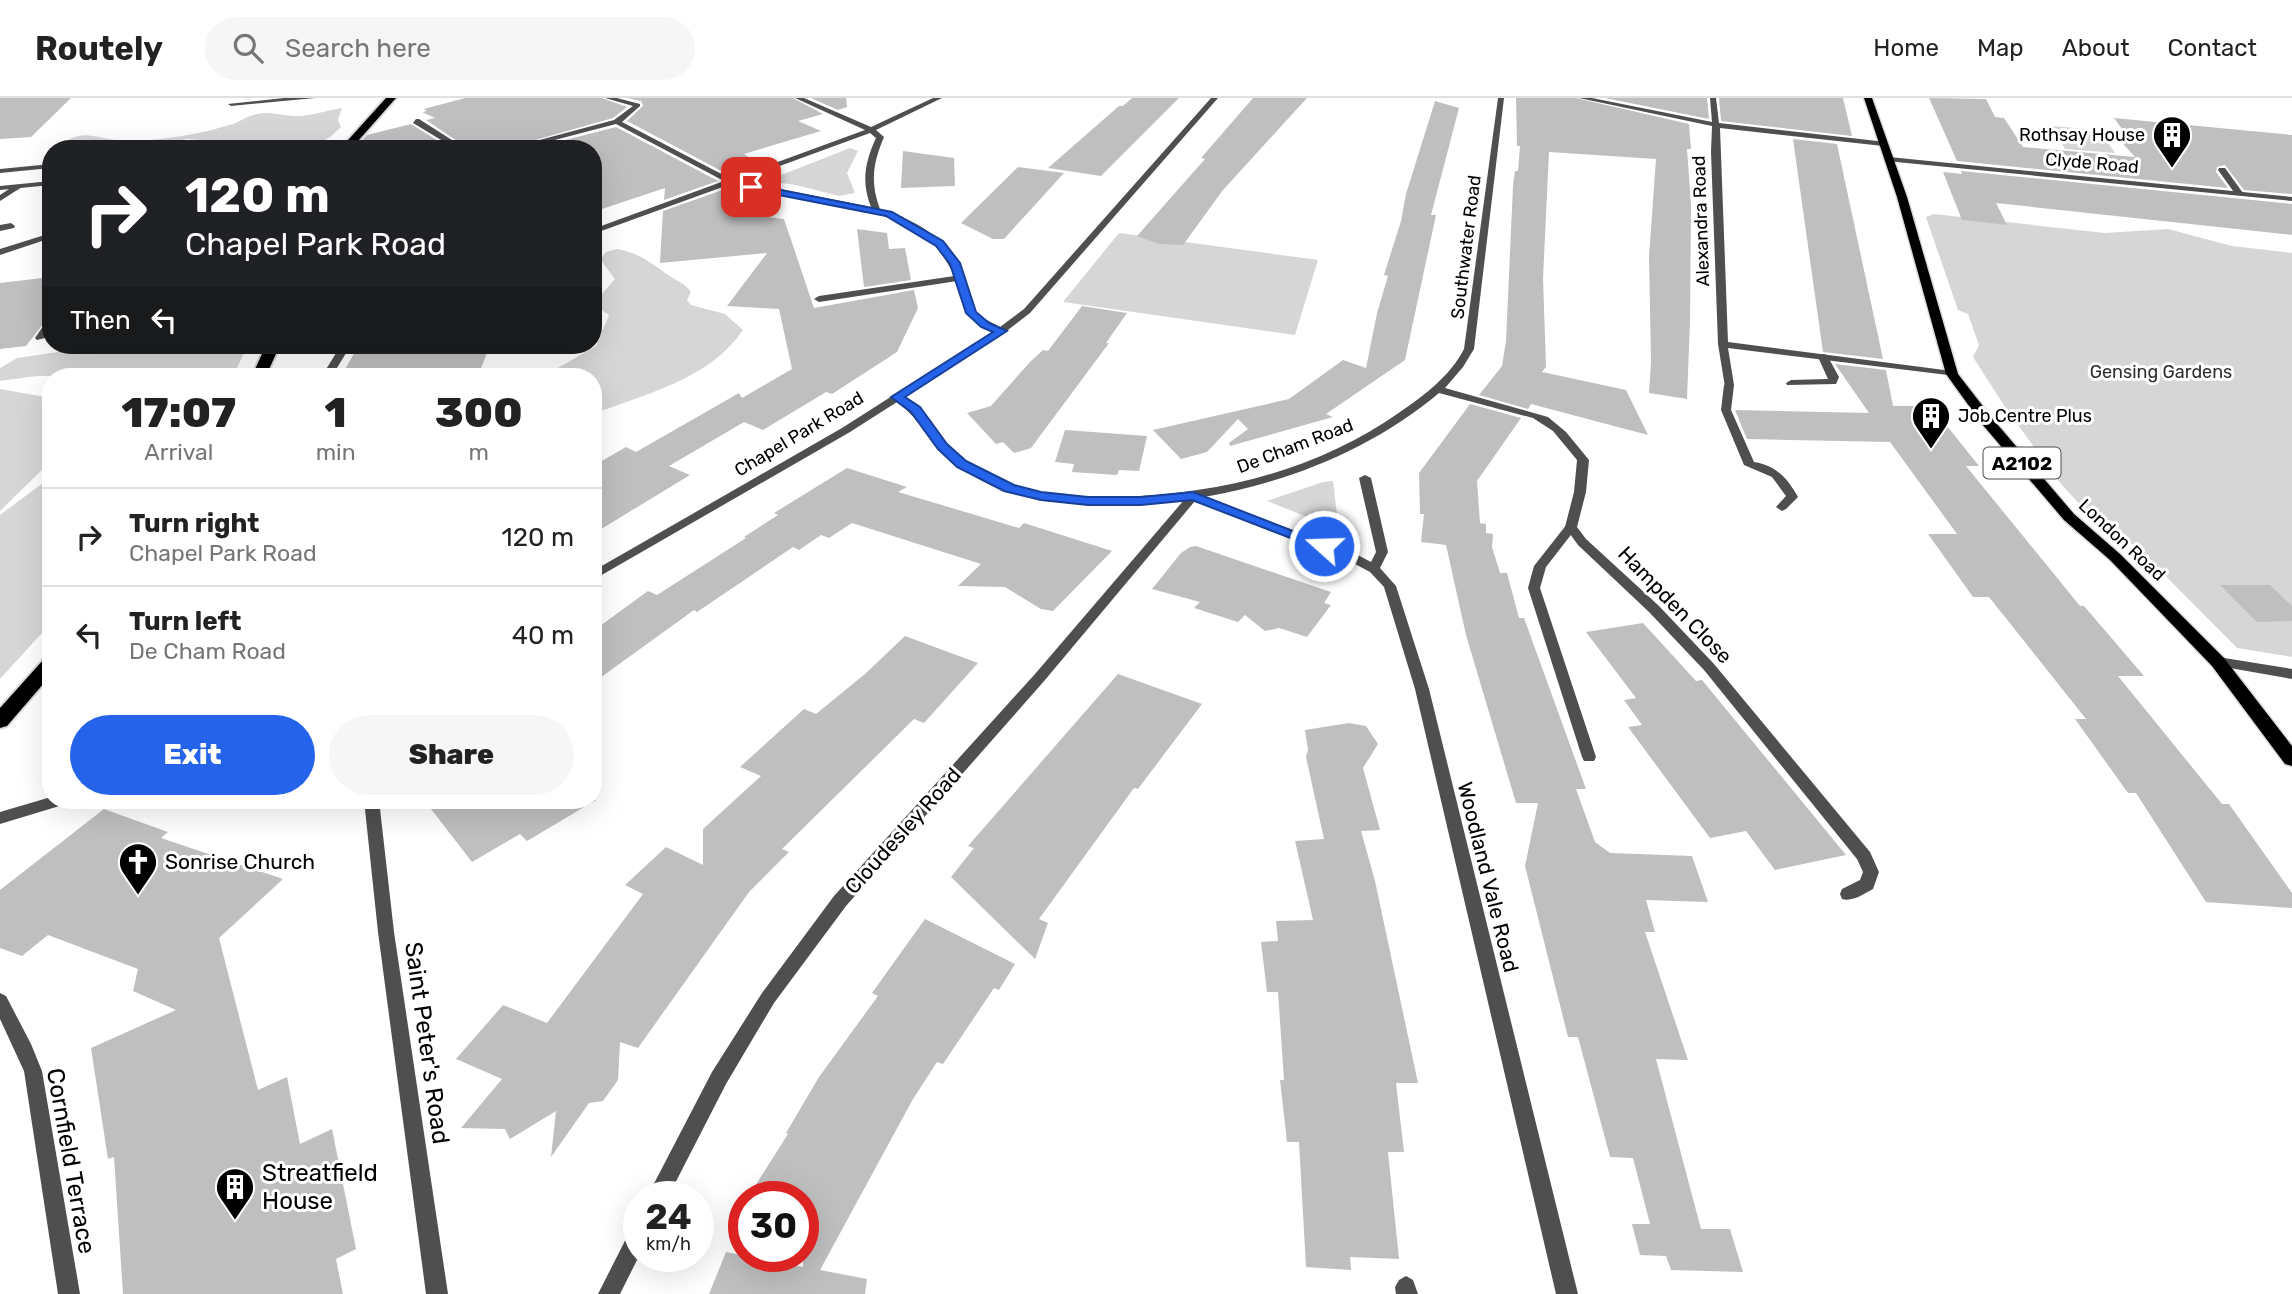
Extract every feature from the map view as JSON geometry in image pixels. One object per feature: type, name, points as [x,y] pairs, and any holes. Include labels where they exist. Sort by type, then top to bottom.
[{"type":"highway","points":[[353,140],[391,98]]},
{"type":"highway","points":[[0,721],[42,674]]},
{"type":"main road","name":"London Road","points":[[1868,98],[1926,275],[1952,374],[1987,421],[2068,517],[2115,557],[2218,662],[2292,758]]},
{"type":"street","points":[[231,104],[312,98]]},
{"type":"street","points":[[546,140],[617,122],[638,105],[608,98]]},
{"type":"street","points":[[798,98],[871,130],[880,137],[869,164],[867,178],[869,193],[877,211]]},
{"type":"street","points":[[602,229],[871,130],[939,98]]},
{"type":"street","name":"Chapel Park Road","points":[[602,571],[897,397],[1001,331],[1027,311],[1215,98]]},
{"type":"street","name":"Southwater Road","points":[[1438,389],[1464,361],[1469,349],[1501,98]]},
{"type":"street","points":[[1582,98],[1716,126],[1883,144]]},
{"type":"street","name":"Alexandra Road","points":[[1713,98],[1723,344],[1729,385],[1726,410],[1751,465],[1780,475],[1792,497],[1782,507]]},
{"type":"street","points":[[416,121],[447,140]]},
{"type":"street","points":[[617,122],[731,182],[877,211],[910,224],[940,243],[955,263],[971,313],[985,325],[1001,331]]},
{"type":"street","name":"Clyde Road","points":[[1889,159],[2292,199]]},
{"type":"street","points":[[0,171],[42,167]]},
{"type":"street","points":[[2222,170],[2239,193]]},
{"type":"street","points":[[0,188],[42,184]]},
{"type":"street","points":[[0,199],[18,187]]},
{"type":"street","points":[[0,228],[11,226]]},
{"type":"street","points":[[0,252],[42,238]]},
{"type":"street","points":[[819,299],[961,278]]},
{"type":"street","points":[[1723,344],[1952,374]]},
{"type":"street","points":[[1791,383],[1832,382],[1835,377],[1823,357]]},
{"type":"street","points":[[1438,389],[1551,422],[1583,460],[1580,492],[1572,527],[1540,566],[1534,588],[1590,757]]},
{"type":"street","name":"De Cham Road","points":[[897,397],[915,410],[942,446],[961,464],[1009,488],[1041,496],[1088,501],[1141,501],[1193,496],[1276,476],[1376,433],[1438,389]]},
{"type":"street","points":[[1365,478],[1382,552],[1374,569]]},
{"type":"street","name":"De Cham Road","points":[[1193,496],[1348,555],[1374,569]]},
{"type":"street","name":"Cloudesley Road","points":[[665,1181],[719,1078],[768,998],[840,901],[1040,677],[1193,496]]},
{"type":"street","name":"Hampden Close","points":[[1572,527],[1583,542],[1654,609],[1709,667],[1864,856],[1871,872],[1867,884],[1848,894]]},
{"type":"street","name":"Woodland Vale Road","points":[[1374,569],[1390,586],[1422,688],[1567,1294]]},
{"type":"street","points":[[2218,662],[2292,674]]},
{"type":"street","points":[[0,818],[42,806]]},
{"type":"street","name":"Saint Peter's Road","points":[[372,809],[386,932],[437,1294]]},
{"type":"street","name":"Cornfield Terrace","points":[[0,1001],[33,1071],[69,1294]]},
{"type":"street","points":[[609,1294],[623,1266]]},
{"type":"green space","points":[[342,108],[338,120],[341,127],[325,140],[153,140],[208,131],[257,114],[312,114]]},
{"type":"green space","points":[[2052,126],[2099,130],[2115,153],[2065,149]]},
{"type":"green space","points":[[82,135],[116,140],[68,140]]},
{"type":"green space","points":[[850,148],[858,151],[847,173],[855,193],[839,196],[796,185],[766,181]]},
{"type":"green space","name":"Gensing Gardens","points":[[1934,214],[2105,233],[2168,229],[2232,246],[2292,253],[2292,657],[2237,648],[2134,544],[2125,543],[2107,534],[2061,484],[2005,407],[1973,357],[1979,345],[1968,314],[1958,310],[1926,217]]},
{"type":"green space","points":[[1119,233],[1318,260],[1295,335],[1063,302]]},
{"type":"green space","points":[[617,249],[644,259],[683,284],[691,292],[687,300],[691,305],[725,314],[743,330],[729,347],[695,373],[655,392],[602,411],[602,368],[558,368],[582,354],[602,354],[602,332],[609,315],[602,310],[602,294],[615,279],[602,262],[606,252]]},
{"type":"green space","points":[[44,354],[244,354],[237,368],[42,368],[42,376],[0,381],[0,368],[17,358]]},
{"type":"green space","points":[[0,389],[42,396],[42,470],[0,511]]},
{"type":"green space","points":[[1333,481],[1338,524],[1325,524],[1267,501],[1323,482]]},
{"type":"green space","points":[[42,484],[42,633],[0,679],[0,515]]},
{"type":"building","points":[[0,98],[71,98],[31,137],[0,139]]},
{"type":"building","points":[[465,98],[602,98],[627,107],[613,118],[536,140],[456,140],[426,120],[435,118],[422,112],[427,111],[424,109]]},
{"type":"building","points":[[627,98],[793,98],[823,114],[798,121],[821,131],[744,154],[750,158],[748,170],[731,176],[627,121],[643,106],[641,101]]},
{"type":"building","points":[[811,98],[846,98],[847,107],[838,110]]},
{"type":"building","points":[[1132,98],[1179,98],[1101,176],[1048,168],[1119,106]]},
{"type":"building","points":[[1253,98],[1307,98],[1223,190],[1183,245],[1159,244],[1137,236],[1205,159],[1201,158]]},
{"type":"building","points":[[1516,98],[1576,98],[1689,124],[1691,149],[1687,149],[1691,205],[1687,399],[1649,393],[1649,257],[1656,159],[1549,152],[1543,278],[1546,367],[1542,372],[1626,390],[1648,435],[1531,404],[1528,409],[1479,395],[1502,366],[1506,341],[1513,186],[1515,171],[1518,171],[1520,146],[1517,146]]},
{"type":"building","points":[[1605,98],[1707,98],[1709,119]]},
{"type":"building","points":[[1719,98],[1843,98],[1852,136],[1721,121]]},
{"type":"building","points":[[1929,98],[1986,99],[1995,117],[2004,118],[2023,147],[2135,157],[2116,136],[2128,137],[2114,118],[2292,135],[2292,194],[2244,190],[2225,165],[2217,167],[2216,172],[2228,188],[1957,161]]},
{"type":"building","points":[[1435,101],[1459,108],[1431,215],[1436,215],[1405,360],[1326,414],[1333,417],[1230,446],[1229,443],[1248,429],[1238,419],[1207,452],[1181,459],[1153,430],[1289,399],[1343,360],[1366,368],[1388,276],[1384,275]]},
{"type":"building","points":[[411,124],[437,140],[362,140],[367,135]]},
{"type":"building","points":[[616,127],[718,181],[664,200],[665,188],[602,209],[602,140],[566,140]]},
{"type":"building","points":[[1793,139],[1837,144],[1883,359],[1823,352]]},
{"type":"building","points":[[903,151],[954,158],[955,186],[901,188]]},
{"type":"building","points":[[1018,167],[1064,173],[1004,239],[993,239],[961,223]]},
{"type":"building","points":[[1961,171],[2292,204],[2292,235],[1996,203],[2007,225],[1962,220],[1943,172],[1962,174]]},
{"type":"building","points":[[731,187],[745,189],[740,214],[784,219],[814,308],[914,290],[918,308],[897,352],[832,394],[826,392],[763,430],[744,422],[669,466],[690,475],[602,529],[602,461],[626,447],[636,452],[739,393],[742,398],[792,369],[779,309],[727,306],[767,253],[660,263],[663,211]]},
{"type":"building","points":[[857,229],[887,233],[889,249],[905,248],[911,280],[864,287]]},
{"type":"building","points":[[42,278],[42,326],[26,346],[0,349],[0,283]]},
{"type":"building","points":[[1082,306],[1127,313],[1106,343],[1109,343],[1031,448],[1014,453],[1003,442],[996,444],[967,413],[991,406],[1030,362],[1043,350],[1048,351]]},
{"type":"building","points":[[354,354],[487,354],[481,368],[346,368]]},
{"type":"building","points":[[1835,364],[1886,370],[1893,406],[1931,406],[1979,466],[1966,466],[2080,606],[2084,606],[2144,676],[2118,676],[2222,804],[2229,804],[2292,893],[2292,908],[2206,902],[2136,793],[2128,793],[2075,719],[2086,719],[1989,597],[1973,597],[1928,534],[1957,534],[1890,442],[1747,439],[1735,410],[1869,413]]},
{"type":"building","points":[[1470,404],[1521,418],[1477,481],[1480,523],[1486,524],[1486,533],[1493,534],[1492,547],[1500,573],[1507,573],[1519,618],[1524,618],[1586,789],[1576,789],[1595,842],[1610,853],[1692,856],[1708,902],[1646,900],[1655,932],[1645,932],[1688,1060],[1656,1059],[1701,1229],[1730,1229],[1743,1272],[1671,1270],[1666,1256],[1640,1255],[1632,1224],[1650,1224],[1633,1158],[1610,1157],[1578,1037],[1568,1037],[1525,866],[1538,803],[1516,803],[1466,635],[1446,545],[1421,542],[1424,514],[1420,514],[1419,473]]},
{"type":"building","points":[[1065,430],[1147,436],[1139,471],[1119,470],[1117,475],[1072,472],[1074,464],[1055,462]]},
{"type":"building","points":[[847,468],[907,487],[898,492],[1019,528],[1024,523],[1112,551],[1053,611],[1041,609],[1005,587],[958,586],[981,564],[852,523],[829,538],[821,535],[799,550],[793,547],[697,612],[694,610],[602,676],[602,624],[648,591],[657,595],[746,538],[744,537],[778,515],[774,513]]},
{"type":"building","points":[[1196,546],[1331,592],[1324,603],[1331,605],[1307,637],[1279,628],[1265,631],[1245,615],[1238,622],[1194,608],[1200,602],[1152,589],[1181,553]]},
{"type":"building","points":[[2220,585],[2270,585],[2292,606],[2292,621],[2257,622]]},
{"type":"building","points":[[1643,623],[1696,681],[1702,680],[1846,855],[1775,870],[1746,831],[1710,838],[1628,727],[1642,725],[1624,700],[1636,698],[1586,632]]},
{"type":"building","points":[[905,636],[978,663],[924,723],[914,719],[782,849],[789,852],[749,892],[638,1048],[620,1042],[618,1080],[603,1101],[589,1103],[551,1157],[556,1111],[510,1139],[505,1129],[461,1128],[502,1079],[456,1059],[503,1005],[547,1023],[643,894],[625,885],[666,847],[703,865],[703,829],[761,776],[740,767],[804,709],[816,714],[865,674]]},
{"type":"building","points":[[1118,674],[1202,704],[1138,789],[1134,788],[1039,919],[1048,923],[1035,959],[951,877],[974,848],[968,846]]},
{"type":"building","points":[[1349,723],[1366,726],[1378,744],[1363,768],[1380,830],[1361,831],[1375,881],[1418,1083],[1396,1083],[1404,1152],[1388,1152],[1399,1259],[1350,1257],[1351,1270],[1306,1267],[1299,1142],[1287,1142],[1280,1080],[1284,1080],[1278,992],[1267,992],[1261,942],[1278,941],[1276,921],[1313,920],[1295,841],[1324,839],[1306,757],[1308,750],[1305,730]]},
{"type":"building","points":[[104,809],[168,832],[161,838],[283,879],[219,938],[258,1090],[287,1077],[300,1144],[332,1129],[356,1249],[336,1259],[343,1294],[123,1294],[114,1157],[108,1159],[91,1048],[176,1010],[133,991],[138,969],[48,935],[22,956],[0,948],[0,890]]},
{"type":"building","points":[[431,809],[581,809],[527,841],[520,834],[472,862]]},
{"type":"building","points":[[925,919],[1015,964],[999,990],[994,988],[943,1064],[937,1062],[913,1099],[820,1270],[867,1279],[865,1294],[709,1294],[726,1252],[728,1272],[819,1272],[819,1181],[758,1181],[819,1077],[878,996],[872,993]]},
{"type":"place","name":"Rothsay House","points":[[2172,169]]},
{"type":"place","name":"Job Centre Plus","points":[[1931,450]]},
{"type":"place","name":"Sonrise Church","points":[[138,896]]},
{"type":"place","name":"Streatfield House","points":[[235,1221]]},
{"type":"route","points":[[751,187],[810,196],[889,214],[940,243],[955,263],[971,313],[976,320],[1001,331],[897,397],[915,410],[942,446],[961,464],[984,478],[1009,488],[1041,496],[1088,501],[1141,501],[1193,496],[1324,546]]}]
